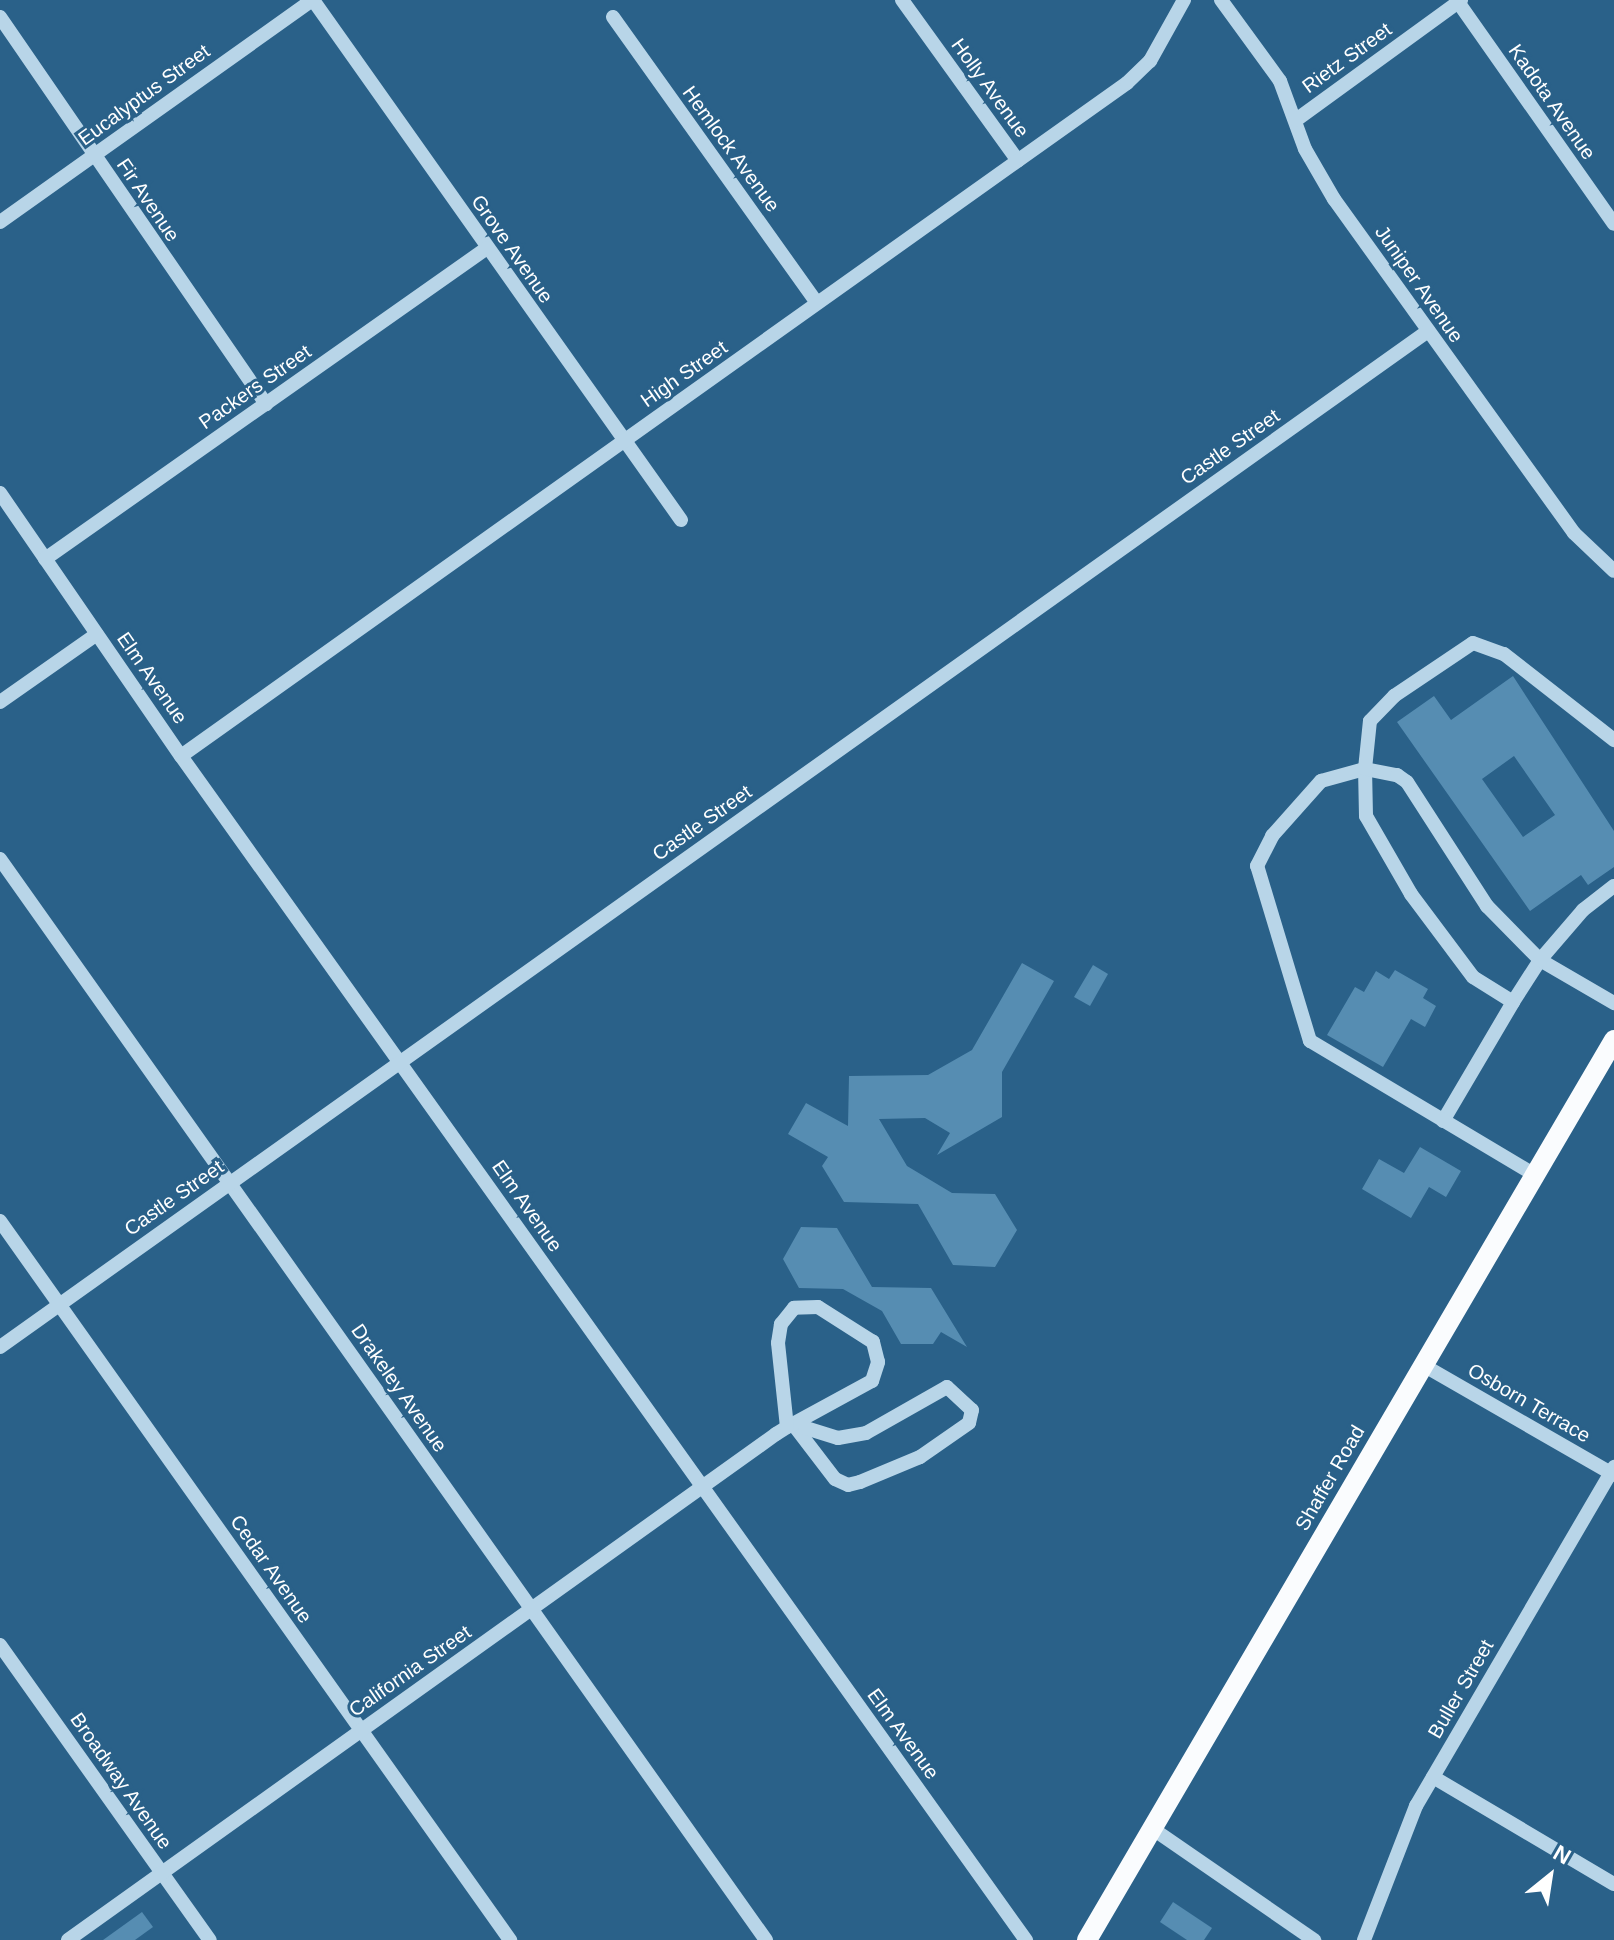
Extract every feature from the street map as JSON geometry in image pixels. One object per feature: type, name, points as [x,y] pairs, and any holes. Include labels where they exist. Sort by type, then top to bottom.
[{"type":"main road","name":"Shaffer Road","points":[[1087,1940],[1614,1040]]},
{"type":"street","name":"Eucalyptus Street","points":[[0,222],[312,0]]},
{"type":"street","name":"Grove Avenue","points":[[312,0],[681,520]]},
{"type":"street","name":"Holly Avenue","points":[[902,0],[1018,161]]},
{"type":"street","name":"High Street","points":[[181,756],[1127,83],[1150,61],[1184,0]]},
{"type":"street","name":"Juniper Avenue","points":[[1221,0],[1280,81],[1305,149],[1334,199],[1574,533],[1614,571]]},
{"type":"street","name":"Rietz Street","points":[[1296,120],[1460,1]]},
{"type":"street","name":"Kadota Avenue","points":[[1460,1],[1614,224]]},
{"type":"street","name":"Fir Avenue","points":[[0,17],[266,404]]},
{"type":"street","name":"Hemlock Avenue","points":[[613,17],[817,303]]},
{"type":"street","name":"Packers Street","points":[[45,559],[487,248]]},
{"type":"street","name":"Castle Street","points":[[0,1347],[1428,331]]},
{"type":"street","name":"Elm Avenue","points":[[0,493],[181,756],[1026,1940]]},
{"type":"street","points":[[0,702],[97,634]]},
{"type":"street","points":[[1513,1002],[1473,977],[1411,894],[1366,816],[1365,769],[1370,721],[1394,696],[1473,643],[1504,654],[1614,740]]},
{"type":"street","points":[[1535,1175],[1304,1034],[1256,874],[1272,836],[1321,781],[1365,769],[1397,775],[1407,782],[1487,906],[1540,960],[1614,1003]]},
{"type":"street","name":"Drakeley Avenue","points":[[0,859],[766,1940]]},
{"type":"street","points":[[1443,1121],[1540,960],[1583,910],[1614,886]]},
{"type":"street","name":"Cedar Avenue","points":[[0,1221],[510,1940]]},
{"type":"street","name":"California Street","points":[[68,1940],[785,1429],[872,1381],[878,1362],[873,1342],[818,1307],[794,1308],[781,1324],[778,1343],[785,1429]]},
{"type":"street","name":"Osborn Terrace","points":[[1423,1365],[1613,1472]]},
{"type":"street","points":[[947,1387],[972,1417],[920,1457],[848,1485],[835,1479],[785,1429],[838,1438],[866,1433],[947,1387]]},
{"type":"street","name":"Buller Street","points":[[1364,1940],[1398,1847],[1433,1777],[1613,1472]]},
{"type":"street","name":"Broadway Avenue","points":[[0,1645],[210,1940]]},
{"type":"street","points":[[1433,1777],[1611,1877]]},
{"type":"street","points":[[1153,1829],[1314,1940]]},
{"type":"building","points":[[1513,676],[1614,831],[1614,867],[1588,885],[1581,875],[1530,911],[1397,722],[1434,696],[1451,720]],"holes":[[[1514,756],[1555,815],[1523,837],[1482,779]]]},
{"type":"building","points":[[1022,963],[1054,981],[1002,1072],[1002,1117],[937,1155],[950,1133],[925,1118],[879,1119],[907,1166],[952,1193],[995,1194],[1017,1230],[995,1267],[953,1265],[918,1204],[844,1202],[822,1166],[828,1157],[788,1134],[806,1103],[848,1126],[849,1076],[928,1075],[972,1050]]},
{"type":"building","points":[[1093,965],[1108,974],[1090,1006],[1074,997]]},
{"type":"building","points":[[1395,970],[1428,989],[1423,998],[1436,1006],[1425,1027],[1411,1019],[1383,1067],[1327,1035],[1355,987],[1364,992],[1376,971],[1389,979]]},
{"type":"building","points":[[1420,1147],[1461,1171],[1446,1197],[1429,1187],[1411,1218],[1362,1189],[1379,1159],[1404,1173]]},
{"type":"building","points":[[801,1227],[837,1228],[872,1287],[931,1288],[967,1347],[941,1332],[933,1344],[901,1344],[882,1311],[843,1289],[799,1288],[783,1259]]},
{"type":"building","points":[[1173,1902],[1212,1928],[1204,1940],[1187,1940],[1160,1922]]},
{"type":"building","points":[[142,1912],[153,1927],[135,1940],[103,1940]]}]
